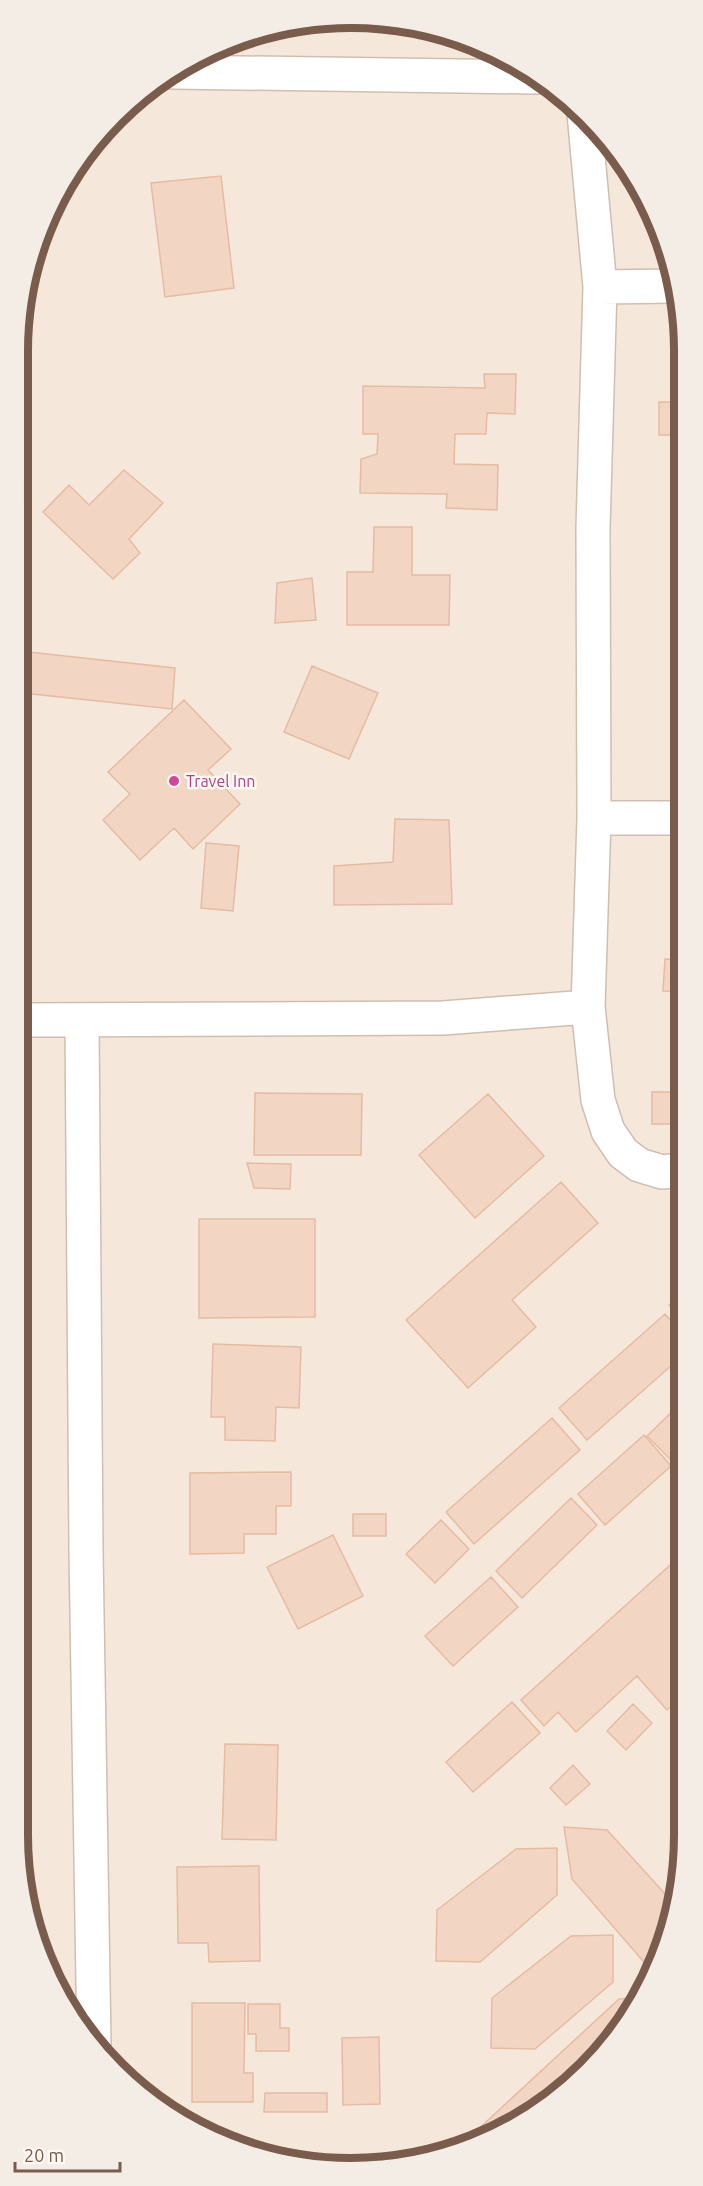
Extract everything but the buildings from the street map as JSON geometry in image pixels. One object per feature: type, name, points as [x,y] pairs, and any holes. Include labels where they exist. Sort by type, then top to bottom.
[{"type":"street","points":[[190,72],[521,77]]},
{"type":"street","points":[[585,129],[600,287],[593,528],[594,818],[588,1007],[598,1100],[608,1131],[623,1153],[639,1166],[663,1172],[674,1171]]},
{"type":"street","points":[[600,287],[668,286]]},
{"type":"street","points":[[594,818],[674,818]]},
{"type":"street","points":[[29,1020],[443,1018],[588,1007]]},
{"type":"street","points":[[82,1021],[86,1552],[94,2029]]},
{"type":"shaded area","points":[[352,28],[415,35],[475,53],[513,72],[548,95],[580,123],[608,155],[641,209],[657,248],[672,309],[674,330],[674,1856],[668,1898],[650,1958],[620,2014],[580,2063],[548,2091],[513,2114],[455,2140],[394,2155],[330,2157],[288,2151],[228,2133],[172,2103],[123,2063],[83,2014],[53,1958],[35,1898],[29,1856],[29,330],[35,288],[53,228],[83,172],[123,123],[172,83],[228,53],[288,35]]},
{"type":"place","name":"Travel Inn","points":[[174,781]]}]
